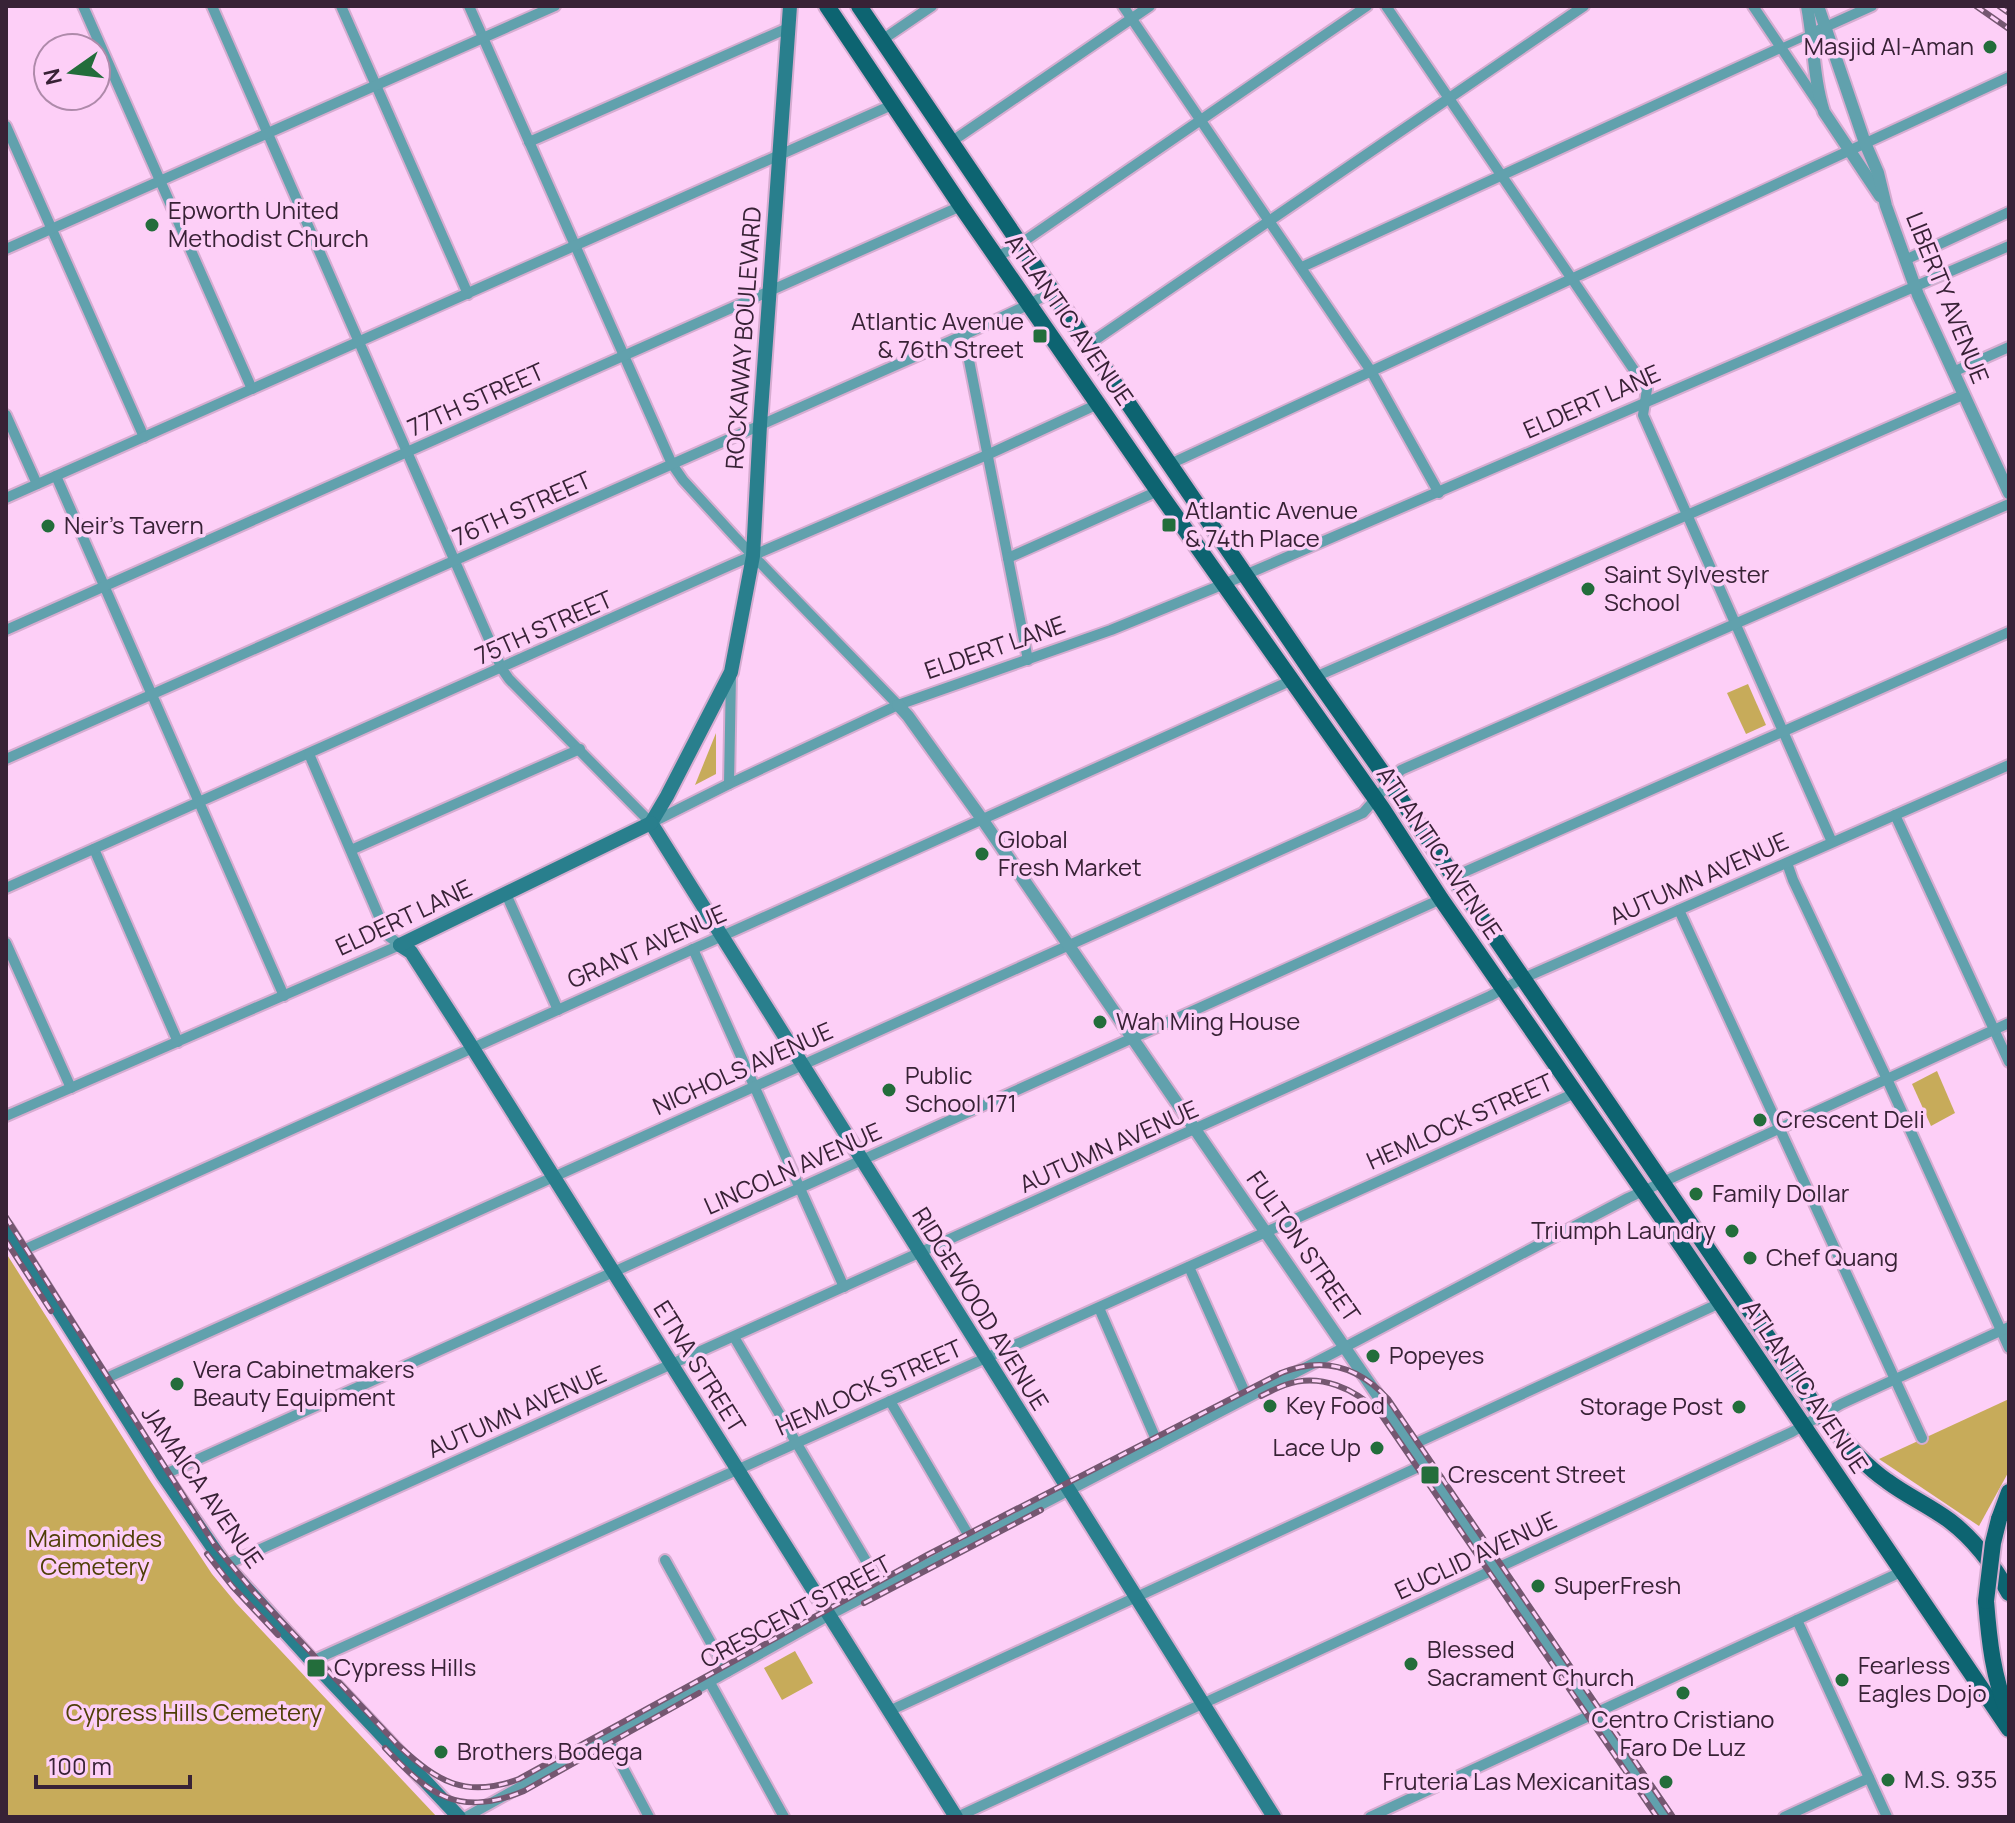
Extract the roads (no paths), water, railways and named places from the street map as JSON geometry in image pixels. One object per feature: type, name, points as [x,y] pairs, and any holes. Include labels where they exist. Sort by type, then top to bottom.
[{"type":"main road","name":"ROCKAWAY BOULEVARD","points":[[651,823],[731,672],[753,556],[790,6]]},
{"type":"main road","name":"ATLANTIC AVENUE","points":[[827,6],[961,206],[1375,799],[2009,1729]]},
{"type":"main road","name":"ATLANTIC AVENUE","points":[[859,6],[1821,1415],[1862,1461],[1886,1481],[1950,1521],[1973,1541],[2009,1593]]},
{"type":"main road","name":"ELDERT LANE","points":[[400,945],[651,823]]},
{"type":"main road","name":"RIDGEWOOD AVENUE","points":[[651,823],[1274,1817]]},
{"type":"main road","name":"ETNA STREET","points":[[400,945],[411,952],[473,1048],[956,1817]]},
{"type":"main road","name":"JAMAICA AVENUE","points":[[6,1227],[163,1475],[225,1565],[459,1817]]},
{"type":"main road","points":[[2009,1492],[1993,1543],[1986,1601],[1994,1669],[2009,1715]]},
{"type":"street","points":[[83,6],[252,389]]},
{"type":"street","points":[[212,6],[502,669],[651,823]]},
{"type":"street","points":[[341,6],[468,294]]},
{"type":"street","points":[[469,6],[672,464],[753,556],[898,705]]},
{"type":"street","points":[[6,249],[555,6]]},
{"type":"street","points":[[882,40],[932,6]]},
{"type":"street","points":[[1123,6],[1371,371],[1439,493]]},
{"type":"street","points":[[951,142],[1150,6]]},
{"type":"street","points":[[997,257],[1367,6]]},
{"type":"street","points":[[1386,6],[1647,389],[1643,415],[1832,842]]},
{"type":"street","points":[[1089,344],[1584,6]]},
{"type":"street","points":[[1753,6],[1824,112]]},
{"type":"street","points":[[1807,6],[1824,112]]},
{"type":"street","name":"LIBERTY AVENUE","points":[[1818,6],[1878,173],[1914,286],[2008,486]]},
{"type":"street","points":[[1302,267],[1872,6]]},
{"type":"street","points":[[529,142],[788,28]]},
{"type":"street","points":[[1170,464],[2009,77]]},
{"type":"street","points":[[6,498],[892,105]]},
{"type":"street","name":"LIBERTY AVENUE","points":[[1824,112],[1886,206]]},
{"type":"street","points":[[6,126],[144,437]]},
{"type":"street","name":"77TH STREET","points":[[6,630],[961,206]]},
{"type":"street","points":[[1905,260],[2009,212]]},
{"type":"street","name":"ELDERT LANE","points":[[651,823],[898,705],[1111,630],[1246,575],[2009,246]]},
{"type":"street","name":"76TH STREET","points":[[6,759],[964,335],[1052,291]]},
{"type":"street","points":[[964,335],[1028,660]]},
{"type":"street","points":[[1953,372],[2009,347]]},
{"type":"street","points":[[1315,677],[1963,395]]},
{"type":"street","name":"75TH STREET","points":[[6,888],[1098,404]]},
{"type":"street","points":[[6,415],[37,484]]},
{"type":"street","points":[[56,476],[284,996]]},
{"type":"street","points":[[1008,558],[1158,491]]},
{"type":"street","name":"NICHOLS AVENUE","points":[[102,1380],[1363,813],[1401,770],[2009,504]]},
{"type":"street","points":[[1453,877],[2009,632]]},
{"type":"street","name":"ROCKAWAY BOULEVARD","points":[[729,784],[731,672]]},
{"type":"street","name":"GRANT AVENUE","points":[[21,1251],[1290,681]]},
{"type":"street","name":"FULTON STREET","points":[[898,705],[982,819],[1667,1817]]},
{"type":"street","points":[[351,850],[580,749]]},
{"type":"street","points":[[309,754],[387,935],[400,945]]},
{"type":"street","points":[[2006,766],[2009,779]]},
{"type":"street","name":"AUTUMN AVENUE","points":[[225,1565],[1195,1130],[1504,990],[1524,978],[2006,766]]},
{"type":"street","points":[[1895,815],[2009,1062]]},
{"type":"street","points":[[94,849],[178,1042]]},
{"type":"street","points":[[1787,863],[2005,1329],[2009,1348]]},
{"type":"street","points":[[506,894],[558,1010]]},
{"type":"street","name":"LINCOLN AVENUE","points":[[163,1475],[1441,899]]},
{"type":"street","points":[[1679,910],[1922,1438]]},
{"type":"street","points":[[6,943],[71,1088]]},
{"type":"street","name":"ELDERT LANE","points":[[6,1116],[400,945]]},
{"type":"street","points":[[693,949],[844,1287]]},
{"type":"street","name":"CRESCENT STREET","points":[[466,1817],[829,1616],[1643,1190],[2009,1023]]},
{"type":"street","name":"HEMLOCK STREET","points":[[312,1661],[1575,1093]]},
{"type":"street","points":[[1189,1267],[1247,1397]]},
{"type":"street","points":[[1412,1445],[1720,1303]]},
{"type":"street","points":[[1099,1308],[1158,1444]]},
{"type":"street","name":"EUCLID AVENUE","points":[[956,1817],[1803,1426],[1895,1379],[2005,1329]]},
{"type":"street","points":[[734,1337],[882,1588]]},
{"type":"street","points":[[890,1401],[972,1541]]},
{"type":"street","points":[[889,1711],[1425,1464]]},
{"type":"street","points":[[665,1560],[727,1672]]},
{"type":"street","points":[[1370,1817],[1901,1572]]},
{"type":"street","points":[[1797,1620],[1887,1817]]},
{"type":"street","points":[[709,1681],[784,1817]]},
{"type":"street","points":[[607,1738],[649,1817]]},
{"type":"street","points":[[1784,1817],[1869,1778]]},
{"type":"railway","points":[[1976,6],[2009,29]]},
{"type":"railway","points":[[1999,6],[2009,13]]},
{"type":"railway","points":[[6,1217],[214,1544],[254,1592],[399,1746],[440,1778],[454,1784],[483,1787],[519,1779],[929,1554],[1281,1373],[1311,1365],[1325,1365],[1339,1367],[1365,1379],[1388,1399],[1673,1817]]},
{"type":"railway","points":[[6,1241],[51,1311]]},
{"type":"railway","points":[[1261,1396],[1298,1381],[1324,1382],[1348,1390],[1380,1413],[1657,1817]]},
{"type":"railway","points":[[864,1603],[1041,1510]]},
{"type":"railway","points":[[207,1554],[278,1635]]},
{"type":"railway","points":[[385,1748],[416,1778],[447,1797],[463,1802],[501,1799],[524,1791],[699,1693]]},
{"type":"place","name":"Masjid Al-Aman","points":[[1990,47]]},
{"type":"place","name":"Epworth United Methodist Church","points":[[152,225]]},
{"type":"place","name":"Atlantic Avenue & 76th Street","points":[[1040,336]]},
{"type":"place","name":"Atlantic Avenue & 74th Place","points":[[1169,525]]},
{"type":"place","name":"Neir's Tavern","points":[[48,526]]},
{"type":"place","name":"Saint Sylvester School","points":[[1588,589]]},
{"type":"place","name":"Global Fresh Market","points":[[982,854]]},
{"type":"place","name":"Wah Ming House","points":[[1100,1022]]},
{"type":"place","name":"Public School 171","points":[[889,1090]]},
{"type":"place","name":"Crescent Deli","points":[[1760,1120]]},
{"type":"place","name":"Family Dollar","points":[[1696,1194]]},
{"type":"place","name":"Triumph Laundry","points":[[1732,1231]]},
{"type":"place","name":"Chef Quang","points":[[1750,1258]]},
{"type":"place","name":"Popeyes","points":[[1373,1356]]},
{"type":"place","name":"Vera Cabinetmakers Beauty Equipment","points":[[177,1384]]},
{"type":"place","name":"Key Food","points":[[1270,1406]]},
{"type":"place","name":"Storage Post","points":[[1739,1407]]},
{"type":"place","name":"Lace Up","points":[[1377,1448]]},
{"type":"place","name":"Crescent Street","points":[[1430,1475]]},
{"type":"place","name":"SuperFresh","points":[[1538,1586]]},
{"type":"place","name":"Blessed Sacrament Church","points":[[1411,1664]]},
{"type":"place","name":"Cypress Hills","points":[[316,1668]]},
{"type":"place","name":"Fearless Eagles Dojo","points":[[1842,1680]]},
{"type":"place","name":"Centro Cristiano Faro De Luz","points":[[1683,1693]]},
{"type":"place","name":"Brothers Bodega","points":[[441,1752]]},
{"type":"place","name":"M.S. 935","points":[[1888,1780]]},
{"type":"place","name":"Fruteria Las Mexicanitas","points":[[1666,1782]]},
{"type":"park label","name":"Maimonides Cemetery","points":[[95,1553]]},
{"type":"park label","name":"Cypress Hills Cemetery","points":[[194,1713]]}]
